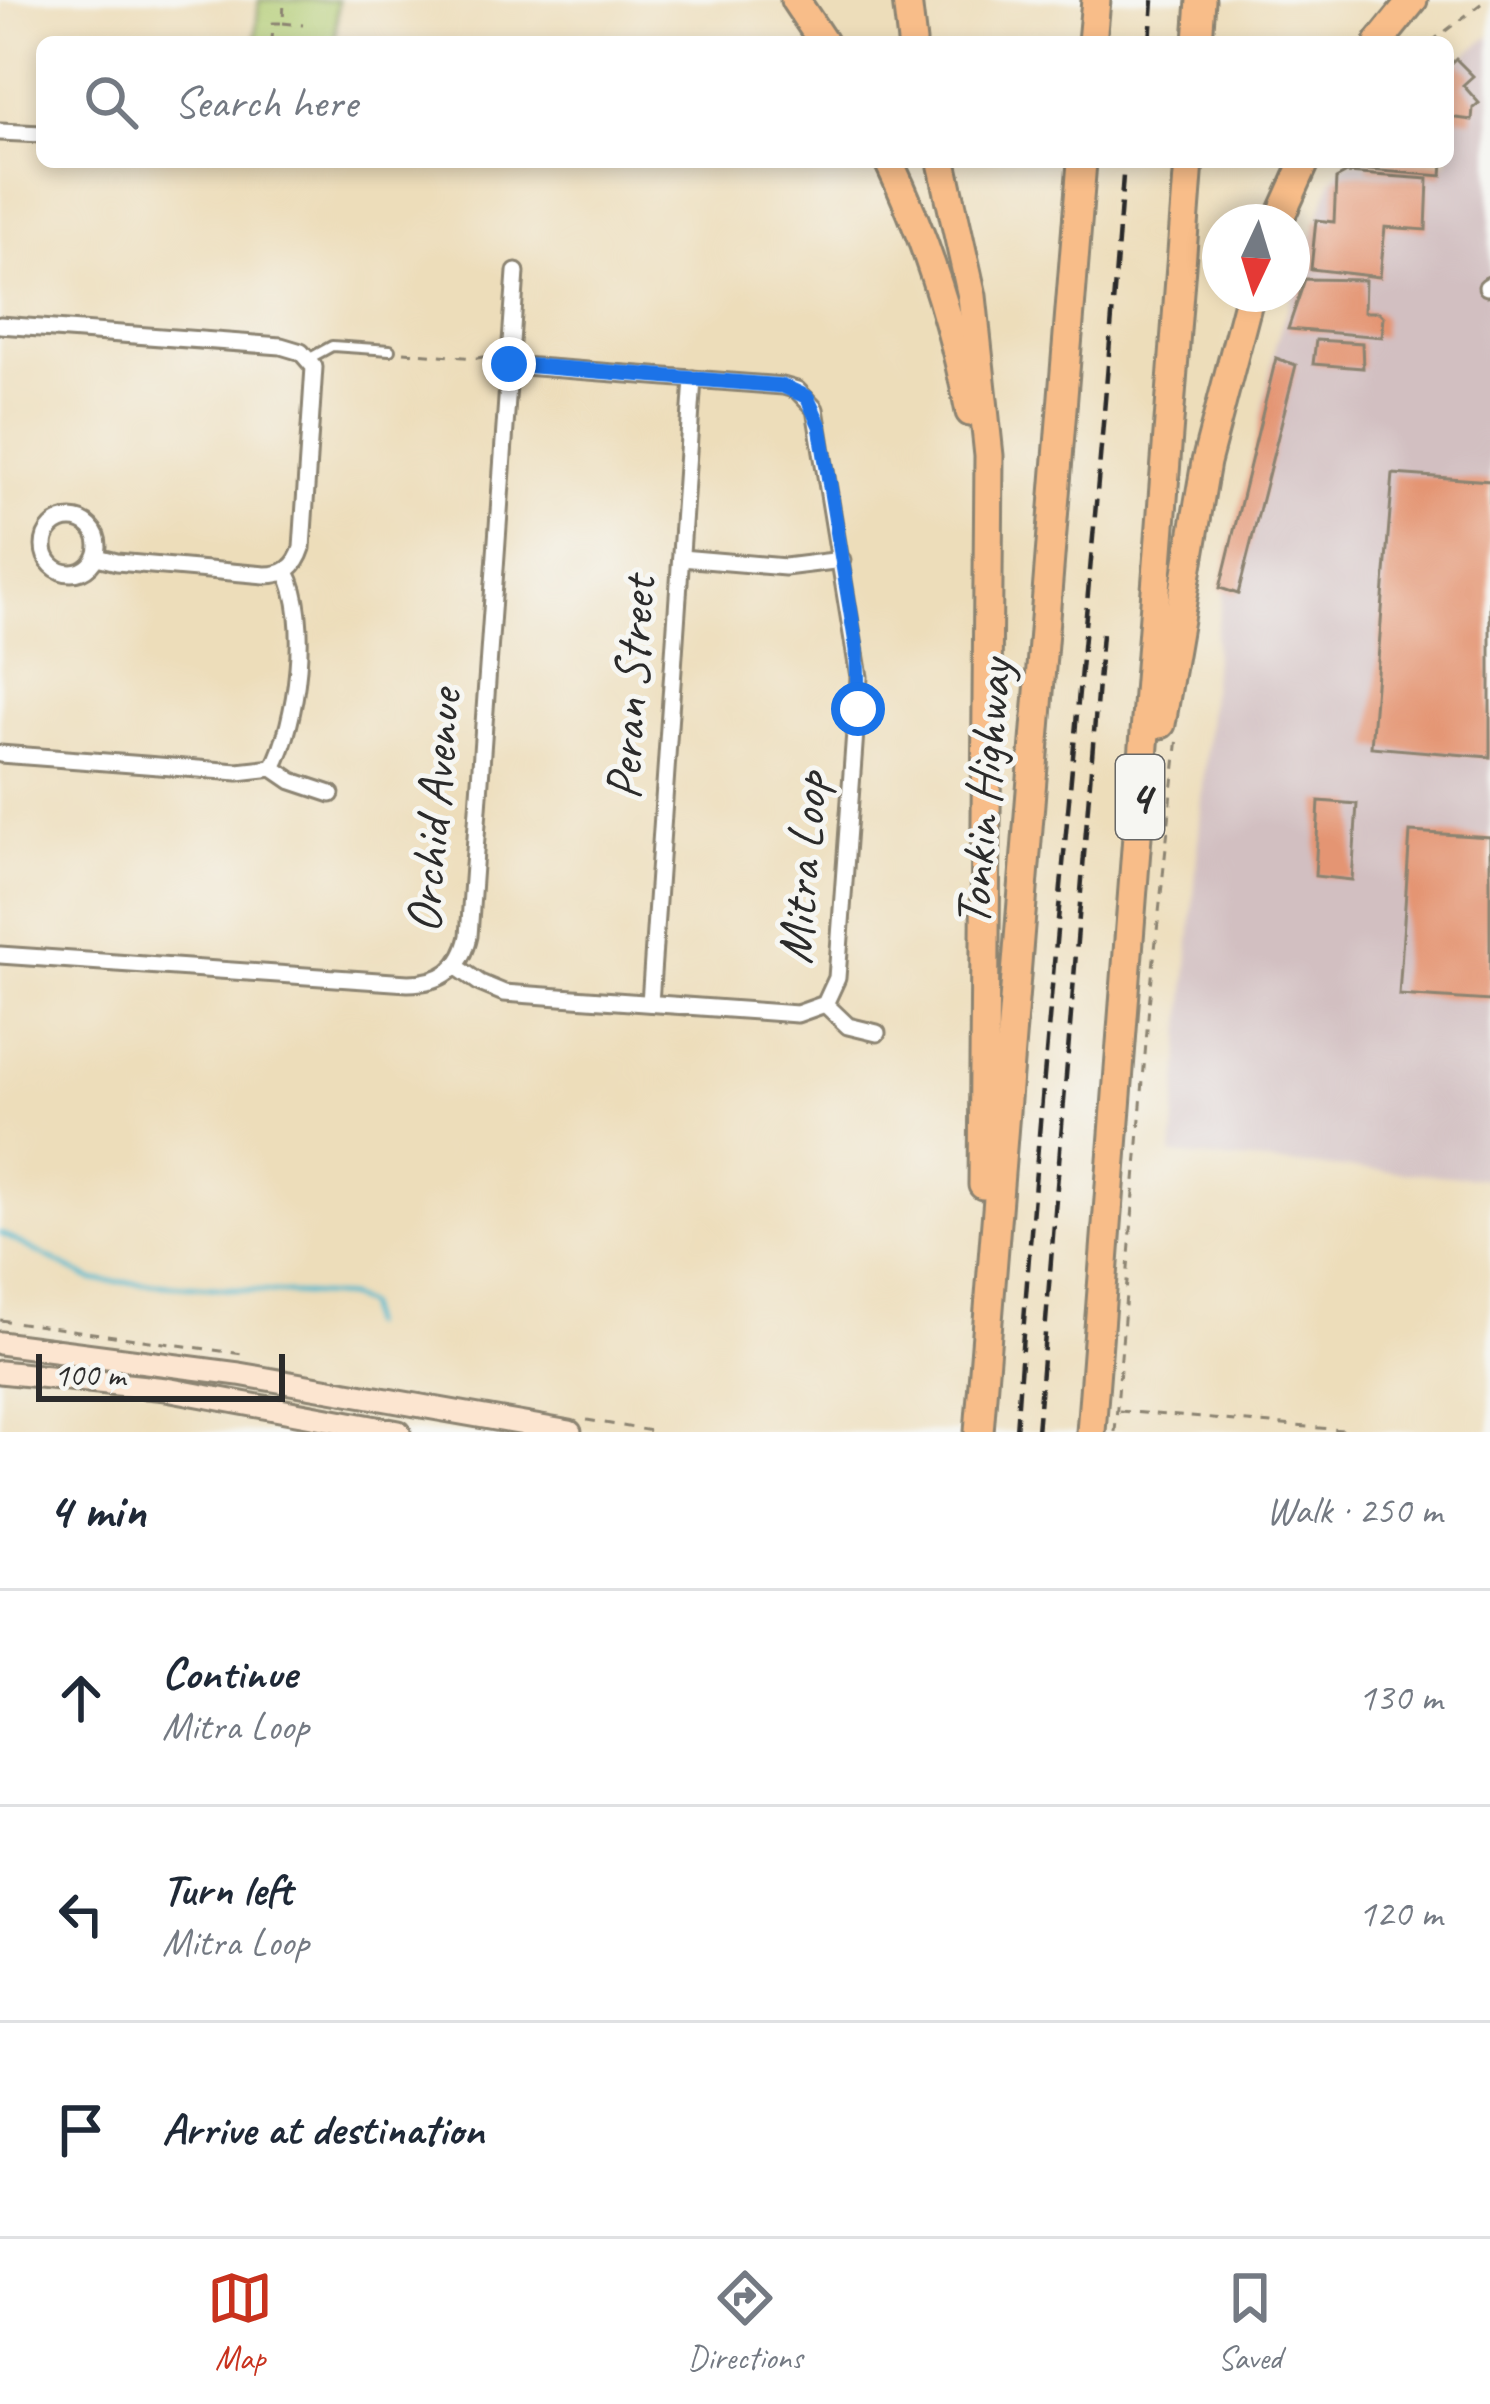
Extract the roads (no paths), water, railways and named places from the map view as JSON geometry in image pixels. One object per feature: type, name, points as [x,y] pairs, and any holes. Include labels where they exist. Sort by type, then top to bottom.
[{"type":"highway","points":[[795,0],[819,36]]},
{"type":"highway","points":[[907,0],[911,36]]},
{"type":"highway","points":[[1093,36],[1096,0]]},
{"type":"highway","points":[[1198,36],[1201,0]]},
{"type":"highway","points":[[1384,36],[1414,0]]},
{"type":"highway","points":[[892,168],[927,253],[963,378],[978,463],[987,571]]},
{"type":"highway","points":[[943,168],[979,340],[988,456],[980,1418]]},
{"type":"highway","name":"Tonkin Highway","points":[[980,1418],[1082,168]]},
{"type":"highway","name":"4","points":[[1100,1418],[1189,168]]},
{"type":"highway","points":[[1286,204],[1302,168]]},
{"type":"highway","points":[[1100,1418],[1158,746],[1206,462],[1245,312]]},
{"type":"main road","points":[[0,1343],[238,1373],[570,1432]]},
{"type":"main road","points":[[0,1372],[166,1389],[399,1432]]},
{"type":"street","points":[[0,132],[36,134]]},
{"type":"street","name":"Orchid Avenue","points":[[0,955],[409,983],[438,979],[457,967],[469,936],[516,272]]},
{"type":"street","points":[[0,325],[280,346],[310,358],[315,378],[299,560],[286,572],[265,575],[97,557]]},
{"type":"street","name":"Mitra Loop","points":[[457,967],[504,993],[797,1014],[824,1004],[837,978],[860,677],[820,426],[807,397],[783,386],[510,359]]},
{"type":"street","name":"Peran Street","points":[[650,1004],[693,379]]},
{"type":"street","points":[[681,558],[784,566],[842,560]]},
{"type":"street","points":[[273,768],[284,749],[291,720],[299,620],[295,588],[286,572]]},
{"type":"street","points":[[0,754],[238,772],[273,768],[292,781],[332,794]]},
{"type":"street","name":"Mitra Loop","points":[[824,1004],[848,1026],[877,1033]]},
{"type":"lane","points":[[310,358],[332,346],[390,350]]},
{"type":"waterway","points":[[0,1233],[92,1280],[349,1297],[366,1306],[368,1325]]},
{"type":"railway","points":[[1150,36],[1153,0]]},
{"type":"railway","points":[[1016,1432],[1124,168]]},
{"type":"railway","points":[[1037,1432],[1102,634]]}]
